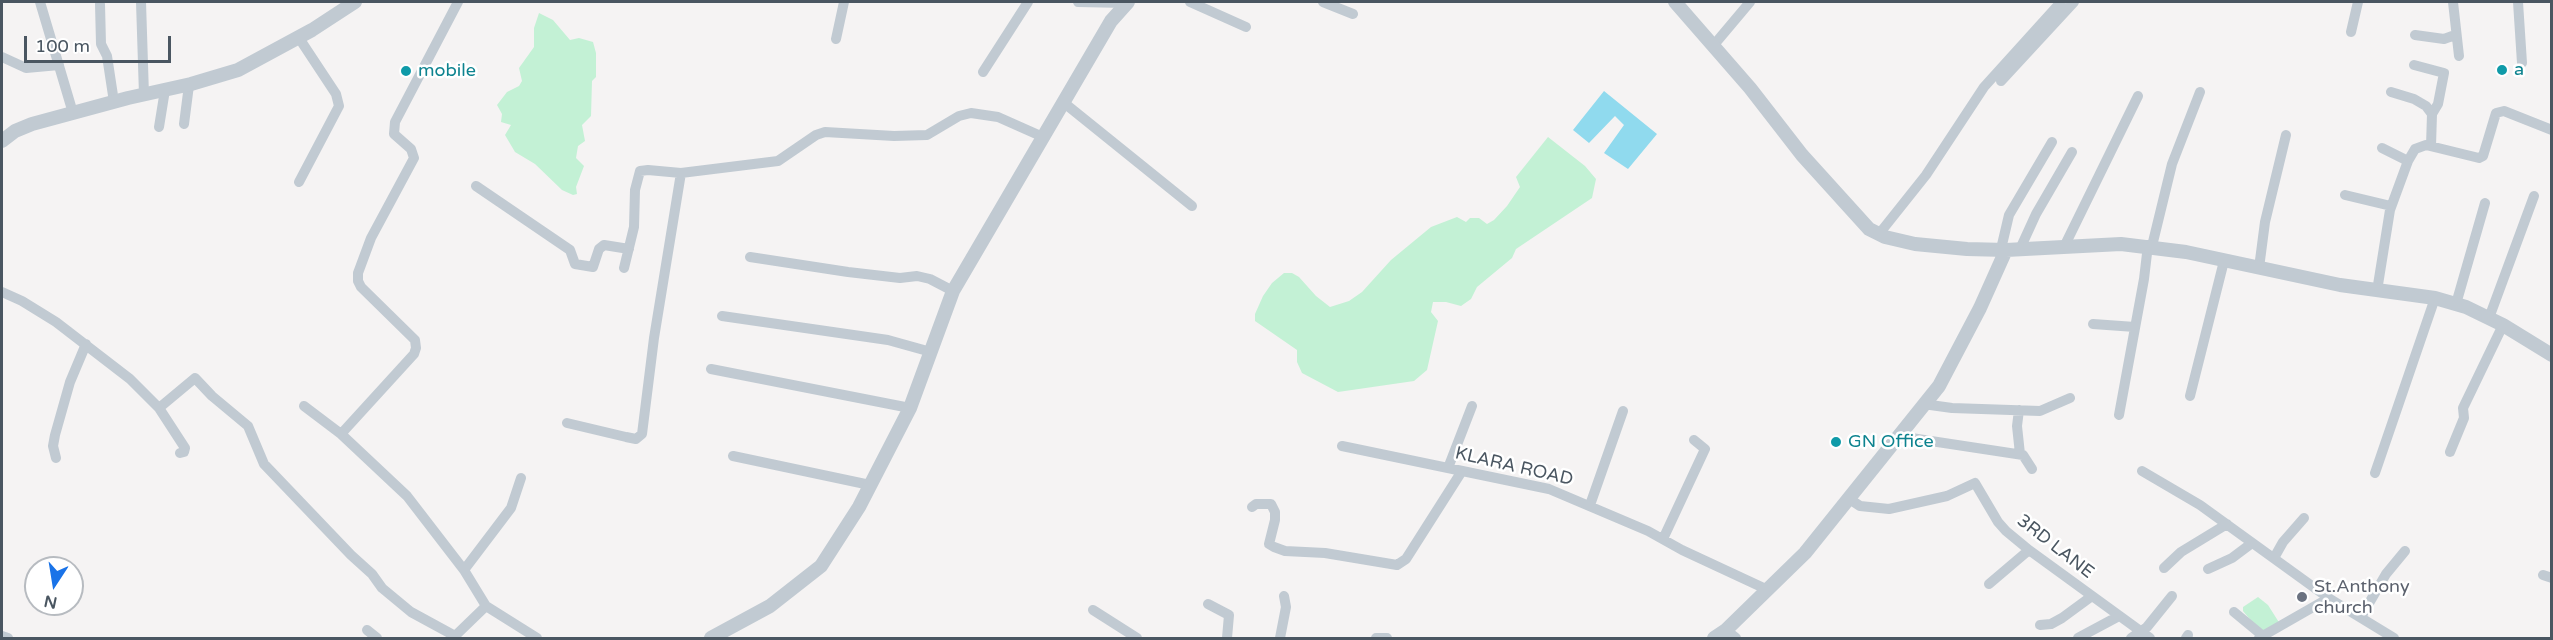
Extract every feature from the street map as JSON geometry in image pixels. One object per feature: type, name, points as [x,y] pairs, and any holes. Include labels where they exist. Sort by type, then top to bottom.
[{"type":"street","points":[[40,2],[73,113]]},
{"type":"street","points":[[141,2],[144,95]]},
{"type":"street","points":[[2,141],[15,131],[32,124],[189,85],[238,70],[299,38],[356,2]]},
{"type":"street","points":[[341,434],[416,348],[414,340],[362,287],[358,281],[358,273],[371,238],[414,159],[411,149],[394,134],[395,122],[458,2]]},
{"type":"street","points":[[836,39],[844,2]]},
{"type":"street","points":[[983,72],[1028,2]]},
{"type":"street","points":[[1078,2],[1127,2]]},
{"type":"street","points":[[711,639],[770,606],[821,566],[859,507],[910,408],[953,291],[1111,21],[1127,2]]},
{"type":"street","points":[[1190,2],[1246,27]]},
{"type":"street","points":[[1323,2],[1353,14]]},
{"type":"street","points":[[1675,2],[1750,88],[1802,155],[1869,229],[1879,234],[1915,244],[2009,249],[2121,244],[2150,246],[2340,285],[2435,298],[2489,318],[2552,355]]},
{"type":"street","points":[[1713,46],[1750,2]]},
{"type":"street","points":[[1879,234],[1926,175],[1984,87],[2061,2]]},
{"type":"street","points":[[2001,81],[2074,2]]},
{"type":"street","points":[[2351,32],[2358,2]]},
{"type":"street","points":[[2452,2],[2458,56]]},
{"type":"street","points":[[2518,2],[2522,63]]},
{"type":"street","points":[[100,4],[101,44],[107,56],[114,102]]},
{"type":"street","points":[[2415,34],[2444,39],[2455,35]]},
{"type":"street","points":[[299,38],[336,94],[339,106],[299,182]]},
{"type":"street","points":[[2,57],[26,68],[59,65]]},
{"type":"street","points":[[2414,64],[2444,73],[2438,104],[2432,114],[2431,146]]},
{"type":"street","points":[[184,124],[189,85]]},
{"type":"street","points":[[159,127],[165,90]]},
{"type":"street","points":[[2119,415],[2150,246],[2172,164],[2200,92]]},
{"type":"street","points":[[2391,92],[2414,99],[2427,106],[2432,114]]},
{"type":"street","points":[[2064,247],[2138,96]]},
{"type":"street","points":[[1063,102],[1192,206]]},
{"type":"street","points":[[2377,291],[2391,206],[2415,149],[2426,145],[2479,158],[2483,156],[2496,113],[2504,111],[2552,130]]},
{"type":"street","points":[[624,268],[634,227],[635,190],[640,171],[681,173],[778,161],[816,135],[825,132],[927,135],[959,116],[971,113],[998,117],[1043,137]]},
{"type":"street","points":[[2259,268],[2265,222],[2286,135]]},
{"type":"street","points":[[2009,249],[2010,215],[2052,142]]},
{"type":"street","points":[[2382,148],[2408,161]]},
{"type":"street","points":[[1714,639],[1731,634],[1768,590],[1805,553],[1939,386],[2009,249],[2036,214],[2073,152]]},
{"type":"street","points":[[567,423],[636,439],[642,434],[654,338],[681,173]]},
{"type":"street","points":[[476,186],[570,250],[575,264],[593,267],[599,249],[604,245],[629,249]]},
{"type":"street","points":[[2345,195],[2391,206]]},
{"type":"street","points":[[2489,318],[2534,196]]},
{"type":"street","points":[[2456,304],[2484,202]]},
{"type":"street","points":[[750,257],[859,274],[900,278],[917,276],[953,291]]},
{"type":"street","points":[[2190,396],[2224,261]]},
{"type":"street","points":[[2,292],[56,322],[130,379],[159,408],[185,448],[184,452],[180,453]]},
{"type":"street","points":[[2375,473],[2435,298]]},
{"type":"street","points":[[722,316],[888,340],[932,352]]},
{"type":"street","points":[[2093,324],[2135,327]]},
{"type":"street","points":[[2450,453],[2464,418],[2463,408],[2503,325]]},
{"type":"street","points":[[56,458],[52,446],[72,376],[86,344]]},
{"type":"street","points":[[711,369],[910,408]]},
{"type":"street","points":[[159,408],[195,378],[212,396],[248,426],[264,464],[372,574],[382,588],[411,612],[454,637],[486,606]]},
{"type":"street","points":[[1923,404],[1952,408],[2040,411],[2070,398]]},
{"type":"street","points":[[304,406],[341,434],[407,496],[464,570],[486,606],[537,639]]},
{"type":"street","points":[[1448,468],[1472,406]]},
{"type":"street","points":[[2019,410],[2017,426],[2020,454]]},
{"type":"street","points":[[1590,504],[1623,411]]},
{"type":"street","points":[[1898,436],[2020,454],[2032,469]]},
{"type":"street","points":[[1663,539],[1705,448],[1694,440]]},
{"type":"street","name":"KLARA ROAD","points":[[1342,446],[1549,489],[1590,504],[1768,590]]},
{"type":"street","points":[[733,456],[870,485]]},
{"type":"street","points":[[1252,507],[1256,504],[1271,504],[1275,512],[1275,520],[1269,544],[1274,547],[1285,551],[1325,553],[1397,565],[1406,559],[1462,471]]},
{"type":"street","points":[[2142,471],[2200,505],[2329,598],[2394,639]]},
{"type":"street","points":[[464,570],[511,508],[521,478]]},
{"type":"street","name":"3RD LANE","points":[[1848,498],[1860,506],[1889,509],[1947,496],[1975,483],[1998,522],[2029,550],[2150,639]]},
{"type":"street","points":[[2274,558],[2283,542],[2304,518]]},
{"type":"street","points":[[2164,568],[2181,552],[2227,525]]},
{"type":"street","points":[[2208,569],[2232,558],[2252,543]]},
{"type":"street","points":[[1989,584],[2029,550]]},
{"type":"street","points":[[2361,617],[2386,574],[2405,551]]},
{"type":"street","points":[[1280,639],[1286,607],[1284,596]]},
{"type":"street","points":[[2040,625],[2051,624],[2092,596]]},
{"type":"street","points":[[2131,639],[2146,627],[2172,596]]},
{"type":"street","points":[[2234,612],[2261,638],[2329,598]]},
{"type":"street","points":[[1209,604],[1229,615],[1227,639]]},
{"type":"street","points":[[1093,610],[1137,639]]},
{"type":"street","points":[[2078,639],[2119,616]]},
{"type":"street","points":[[367,630],[377,639]]},
{"type":"street","points":[[2,636],[8,639]]},
{"type":"street","points":[[1376,639],[1388,639]]},
{"type":"green space","points":[[539,13],[553,20],[570,40],[579,38],[593,42],[596,53],[596,77],[592,81],[591,116],[582,125],[585,141],[578,146],[576,158],[584,166],[576,187],[577,194],[573,195],[562,190],[535,164],[515,152],[505,135],[511,125],[501,122],[502,114],[497,105],[507,92],[519,86],[522,81],[519,68],[534,47],[534,28]]},
{"type":"green space","points":[[1548,137],[1585,166],[1596,179],[1592,198],[1516,249],[1512,258],[1477,287],[1471,299],[1461,306],[1446,302],[1433,302],[1431,312],[1438,321],[1427,370],[1414,381],[1338,392],[1302,373],[1297,362],[1297,350],[1255,321],[1255,314],[1263,296],[1272,283],[1284,273],[1292,273],[1299,277],[1316,296],[1330,307],[1349,301],[1362,292],[1391,260],[1431,227],[1457,217],[1466,222],[1470,218],[1479,218],[1487,224],[1494,220],[1520,187],[1516,177]]},
{"type":"green space","points":[[2258,597],[2268,605],[2280,624],[2263,635],[2243,611],[2243,607]]},
{"type":"water","points":[[1604,91],[1657,134],[1628,169],[1604,153],[1624,125],[1615,116],[1589,143],[1573,130]]},
{"type":"place","name":"a","points":[[2502,70]]},
{"type":"place","name":"mobile","points":[[406,71]]},
{"type":"place","name":"GN Office","points":[[1836,442]]},
{"type":"place","name":"St.Anthony church","points":[[2302,597]]}]
